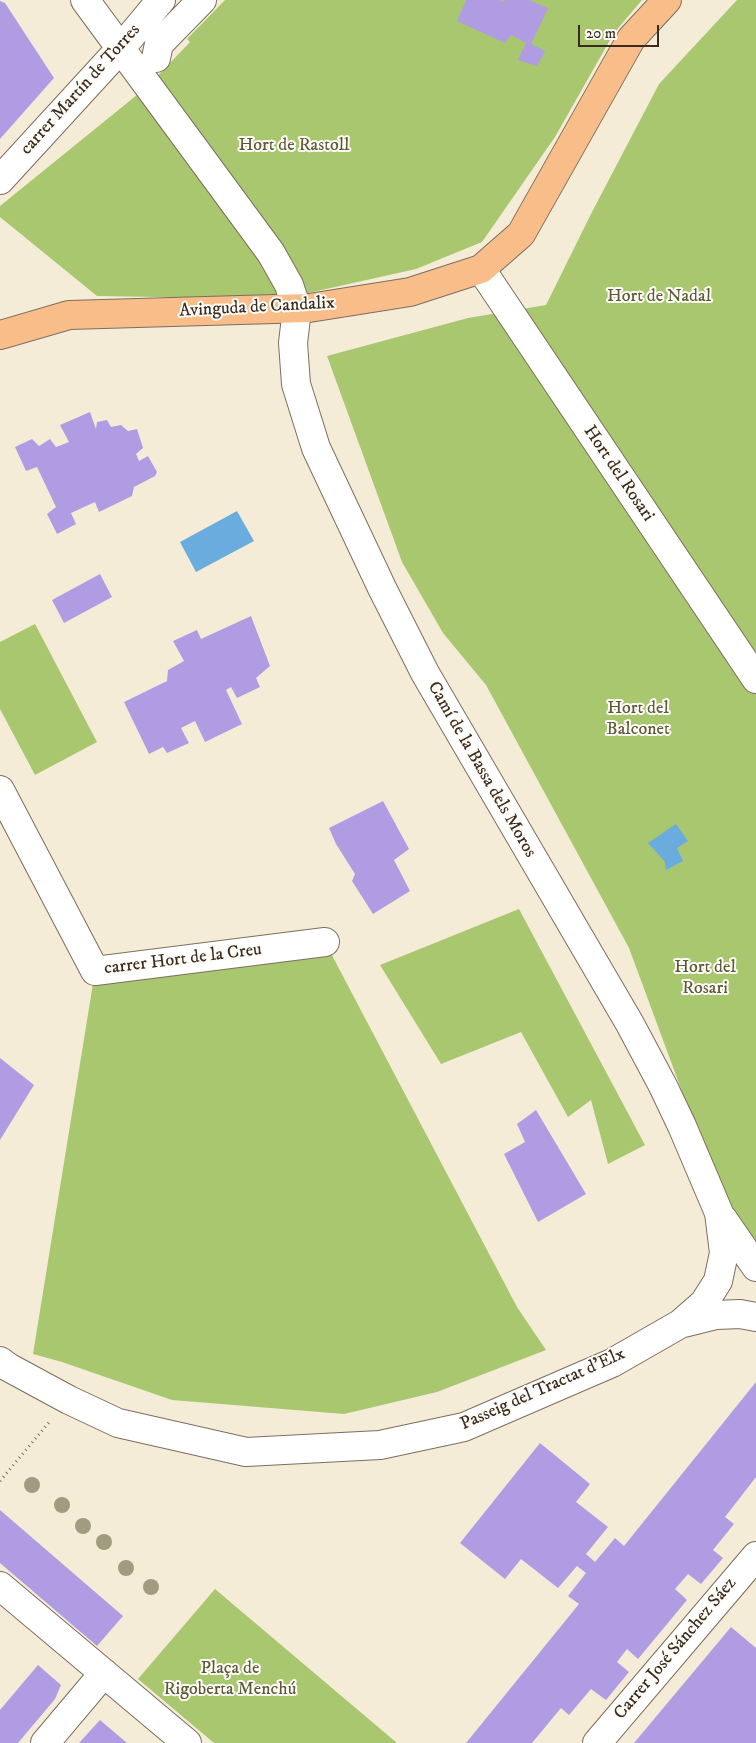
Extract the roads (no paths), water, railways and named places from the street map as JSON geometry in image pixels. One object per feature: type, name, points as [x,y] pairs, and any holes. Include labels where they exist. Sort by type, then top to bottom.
[{"type":"main road","name":"Avinguda de Candalix","points":[[0,335],[68,315],[309,308],[410,292],[481,269],[522,234],[631,38],[667,0]]},
{"type":"street","points":[[85,0],[271,253],[289,285],[297,308]]},
{"type":"street","name":"carrer Martín de Torres","points":[[0,180],[121,48],[161,0]]},
{"type":"street","points":[[156,58],[158,44],[202,0]]},
{"type":"street","name":"Hort del Rosari","points":[[481,269],[756,679]]},
{"type":"street","name":"Camí de la Bassa dels Moros","points":[[297,308],[292,343],[296,384],[316,448],[382,588],[425,673],[630,1024],[682,1126],[719,1213],[756,1267]]},
{"type":"street","name":"carrer Hort de la Creu","points":[[0,790],[95,971],[325,942]]},
{"type":"street","name":"Camí de la Bassa dels Moros","points":[[680,1324],[704,1303],[718,1281],[724,1253],[719,1213]]},
{"type":"street","points":[[680,1324],[716,1315],[740,1314],[756,1317]]},
{"type":"street","name":"Passeig del Tractat d'Elx","points":[[0,1361],[68,1400],[118,1423],[246,1452],[380,1445],[464,1427],[612,1363],[680,1324]]},
{"type":"street","name":"Carrer José Sánchez Sáez","points":[[597,1743],[756,1556]]},
{"type":"street","points":[[0,1586],[187,1743]]},
{"type":"street","points":[[45,1743],[104,1673]]},
{"type":"water","points":[[237,511],[254,541],[196,572],[180,542]]},
{"type":"water","points":[[676,824],[688,841],[677,848],[683,861],[666,870],[665,862],[648,843]]},
{"type":"park label","name":"Hort de Rastoll","points":[[294,146]]},
{"type":"park label","name":"Hort de Nadal","points":[[659,297]]},
{"type":"park label","name":"Hort del Balconet","points":[[638,720]]},
{"type":"park label","name":"Plaça de Rigoberta Menchú","points":[[230,1679]]}]
